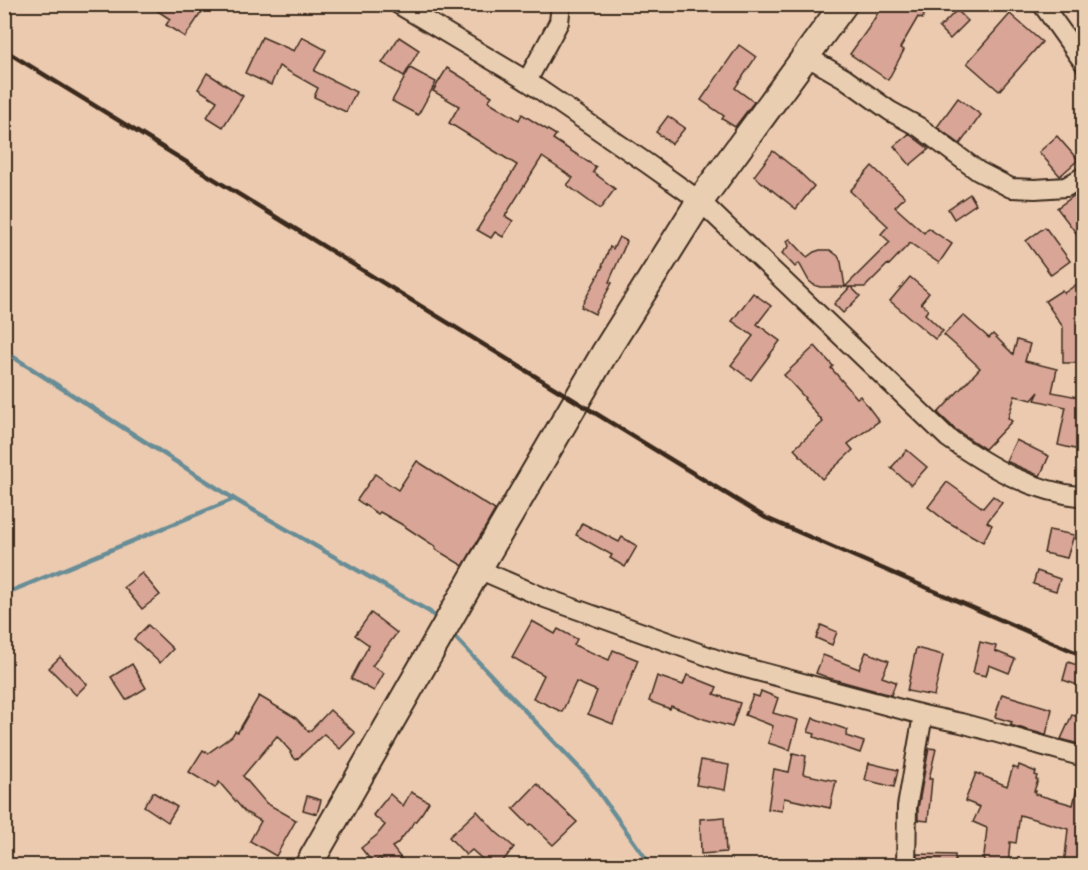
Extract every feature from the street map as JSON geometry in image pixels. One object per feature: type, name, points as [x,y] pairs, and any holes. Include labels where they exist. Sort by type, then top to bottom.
[{"type":"street","points":[[398,4],[527,81],[700,201],[948,438],[992,468],[1021,481],[1064,495],[1083,497]]},
{"type":"street","points":[[527,81],[559,22],[561,4]]},
{"type":"street","points":[[308,866],[604,354],[700,201],[844,4]]},
{"type":"street","points":[[1042,4],[1083,63]]},
{"type":"street","points":[[806,56],[844,78],[890,111],[919,127],[978,171],[1011,188],[1066,187],[1083,176]]},
{"type":"street","points":[[478,569],[545,598],[727,663],[1083,757]]},
{"type":"street","points":[[906,866],[907,807],[923,715]]},
{"type":"building","points":[[147,4],[207,4],[185,37],[166,25],[170,19]]},
{"type":"building","points":[[883,4],[930,4],[922,19],[918,17],[900,48],[904,50],[888,80],[850,54]]},
{"type":"building","points":[[957,10],[968,21],[950,39],[939,28]]},
{"type":"building","points":[[1010,14],[1042,42],[999,91],[967,63]]},
{"type":"building","points":[[262,37],[294,51],[302,37],[326,50],[314,71],[356,92],[346,112],[314,97],[318,88],[279,66],[271,85],[245,73]]},
{"type":"building","points":[[399,37],[419,50],[404,76],[382,63]]},
{"type":"building","points":[[739,45],[756,57],[735,88],[754,102],[735,127],[722,119],[724,116],[701,100]]},
{"type":"building","points":[[410,68],[436,82],[418,115],[392,101]]},
{"type":"building","points":[[447,68],[492,96],[488,101],[519,120],[522,114],[556,135],[553,139],[596,167],[593,172],[615,189],[600,209],[567,185],[573,178],[542,157],[505,216],[513,221],[503,237],[495,232],[491,238],[477,230],[517,165],[449,123],[459,106],[433,91]]},
{"type":"building","points":[[207,73],[243,96],[223,127],[207,117],[217,101],[198,89]]},
{"type":"building","points":[[958,98],[981,115],[960,144],[937,127]]},
{"type":"building","points":[[668,116],[685,128],[672,144],[656,132]]},
{"type":"building","points":[[909,134],[929,149],[910,165],[894,146]]},
{"type":"building","points":[[1057,136],[1078,160],[1060,176],[1039,152]]},
{"type":"building","points":[[773,151],[814,186],[796,209],[754,176]]},
{"type":"building","points":[[872,166],[905,197],[895,207],[924,233],[928,228],[952,244],[939,263],[910,243],[865,287],[851,287],[860,296],[843,313],[834,304],[850,287],[845,287],[890,242],[881,234],[888,226],[850,191]]},
{"type":"building","points":[[970,194],[976,204],[954,219],[948,209]]},
{"type":"building","points":[[1075,195],[1083,205],[1083,242],[1057,208]]},
{"type":"building","points":[[1045,227],[1070,261],[1051,275],[1026,241]]},
{"type":"building","points":[[619,237],[627,241],[609,282],[612,283],[595,314],[581,307],[603,266],[610,247],[613,249]]},
{"type":"building","points":[[790,239],[807,257],[820,250],[830,250],[838,256],[845,287],[814,285],[809,281],[799,263],[795,267],[782,253],[789,246],[787,241]]},
{"type":"building","points":[[910,277],[929,293],[921,303],[928,310],[925,314],[943,331],[935,339],[890,301]]},
{"type":"building","points":[[1083,280],[1083,363],[1063,363],[1063,327],[1045,301],[1062,290],[1064,293]]},
{"type":"building","points":[[753,293],[771,306],[757,324],[780,341],[751,380],[731,365],[753,336],[732,321]]},
{"type":"building","points":[[963,315],[989,338],[993,334],[1013,354],[1017,340],[1030,344],[1025,361],[1057,369],[1052,392],[1083,398],[1083,451],[1058,445],[1066,407],[1035,400],[1039,392],[1032,400],[1015,396],[1008,418],[1012,421],[985,449],[955,429],[938,413],[980,368],[944,335]]},
{"type":"building","points":[[815,346],[833,366],[831,368],[857,398],[860,396],[879,421],[848,444],[853,450],[822,479],[794,449],[823,422],[784,375]]},
{"type":"building","points":[[1016,440],[1049,456],[1040,476],[1006,461]]},
{"type":"building","points":[[907,450],[927,467],[911,485],[891,468]]},
{"type":"building","points":[[417,461],[495,510],[463,566],[401,524],[380,512],[378,514],[357,500],[375,474],[398,490]]},
{"type":"building","points":[[947,482],[983,508],[993,496],[1002,503],[987,522],[992,525],[983,542],[946,521],[928,507]]},
{"type":"building","points":[[582,523],[619,542],[622,537],[637,546],[625,567],[610,558],[612,555],[576,535]]},
{"type":"building","points":[[1049,530],[1074,535],[1067,558],[1044,553]]},
{"type":"building","points":[[1037,571],[1060,579],[1056,591],[1033,584]]},
{"type":"building","points":[[142,573],[160,595],[142,609],[124,587]]},
{"type":"building","points":[[371,613],[397,633],[372,666],[384,673],[374,691],[351,679],[369,645],[355,635]]},
{"type":"building","points":[[532,621],[555,634],[558,629],[577,639],[574,645],[609,660],[613,650],[638,660],[613,724],[588,714],[597,691],[576,682],[562,712],[533,698],[544,675],[512,657]]},
{"type":"building","points":[[148,625],[173,649],[160,663],[134,639]]},
{"type":"building","points":[[821,625],[837,632],[832,645],[816,638]]},
{"type":"building","points":[[980,642],[996,646],[995,651],[1015,659],[1009,673],[989,665],[986,676],[973,673]]},
{"type":"building","points":[[916,648],[943,655],[934,696],[907,691]]},
{"type":"building","points":[[866,652],[889,661],[882,677],[896,682],[891,695],[816,673],[823,655],[859,669]]},
{"type":"building","points":[[60,657],[87,684],[76,695],[49,668]]},
{"type":"building","points":[[1068,662],[1083,667],[1083,687],[1063,680]]},
{"type":"building","points":[[132,664],[146,688],[126,700],[111,677]]},
{"type":"building","points":[[687,675],[717,687],[714,694],[740,703],[732,727],[671,706],[670,709],[649,701],[657,676],[683,685]]},
{"type":"building","points":[[761,691],[778,698],[773,713],[798,720],[790,750],[768,743],[773,726],[745,715],[753,695],[759,697]]},
{"type":"building","points":[[1002,694],[1052,709],[1046,735],[1010,725],[1012,722],[995,717]]},
{"type":"building","points":[[259,696],[296,718],[309,732],[330,710],[355,733],[340,749],[324,734],[296,760],[277,736],[243,776],[266,803],[296,820],[276,856],[250,841],[261,821],[245,812],[219,782],[215,788],[189,772],[203,750],[208,753],[232,736],[235,731],[238,732]]},
{"type":"building","points":[[1072,715],[1083,718],[1082,745],[1061,739]]},
{"type":"building","points":[[813,718],[848,730],[846,736],[864,742],[860,753],[814,737],[815,734],[808,732]]},
{"type":"building","points":[[929,748],[936,749],[929,779],[932,779],[928,821],[918,820],[918,808]]},
{"type":"building","points":[[793,753],[806,756],[803,774],[836,781],[830,808],[784,798],[782,811],[768,809],[774,769],[789,772]]},
{"type":"building","points":[[701,760],[729,765],[725,790],[696,785]]},
{"type":"building","points":[[869,763],[898,770],[894,787],[865,780]]},
{"type":"building","points":[[1019,765],[1036,772],[1038,780],[1035,794],[1073,805],[1079,781],[1083,782],[1082,866],[1064,866],[1068,829],[1020,815],[1016,843],[1010,842],[1008,866],[983,866],[987,828],[973,822],[980,807],[965,801],[976,773],[1007,786],[1013,767],[1018,769]]},
{"type":"building","points":[[537,784],[577,822],[553,845],[513,809]]},
{"type":"building","points":[[153,792],[177,807],[168,822],[144,806]]},
{"type":"building","points":[[411,792],[429,802],[397,844],[392,847],[407,866],[386,866],[380,858],[373,863],[361,848],[385,825],[373,815],[390,794],[403,806]]},
{"type":"building","points":[[307,796],[321,800],[317,814],[303,810]]},
{"type":"building","points":[[477,811],[496,832],[514,847],[499,866],[490,866],[472,850],[466,855],[449,837]]},
{"type":"building","points":[[724,817],[726,852],[701,854],[700,819]]},
{"type":"building","points":[[917,854],[955,855],[955,866],[917,866]]},
{"type":"waterway","points":[[4,351],[234,499],[430,612],[440,622]]},
{"type":"waterway","points":[[4,594],[234,499]]},
{"type":"waterway","points":[[450,632],[587,776],[652,866]]},
{"type":"railway","points":[[4,50],[766,518],[1084,656]]}]
